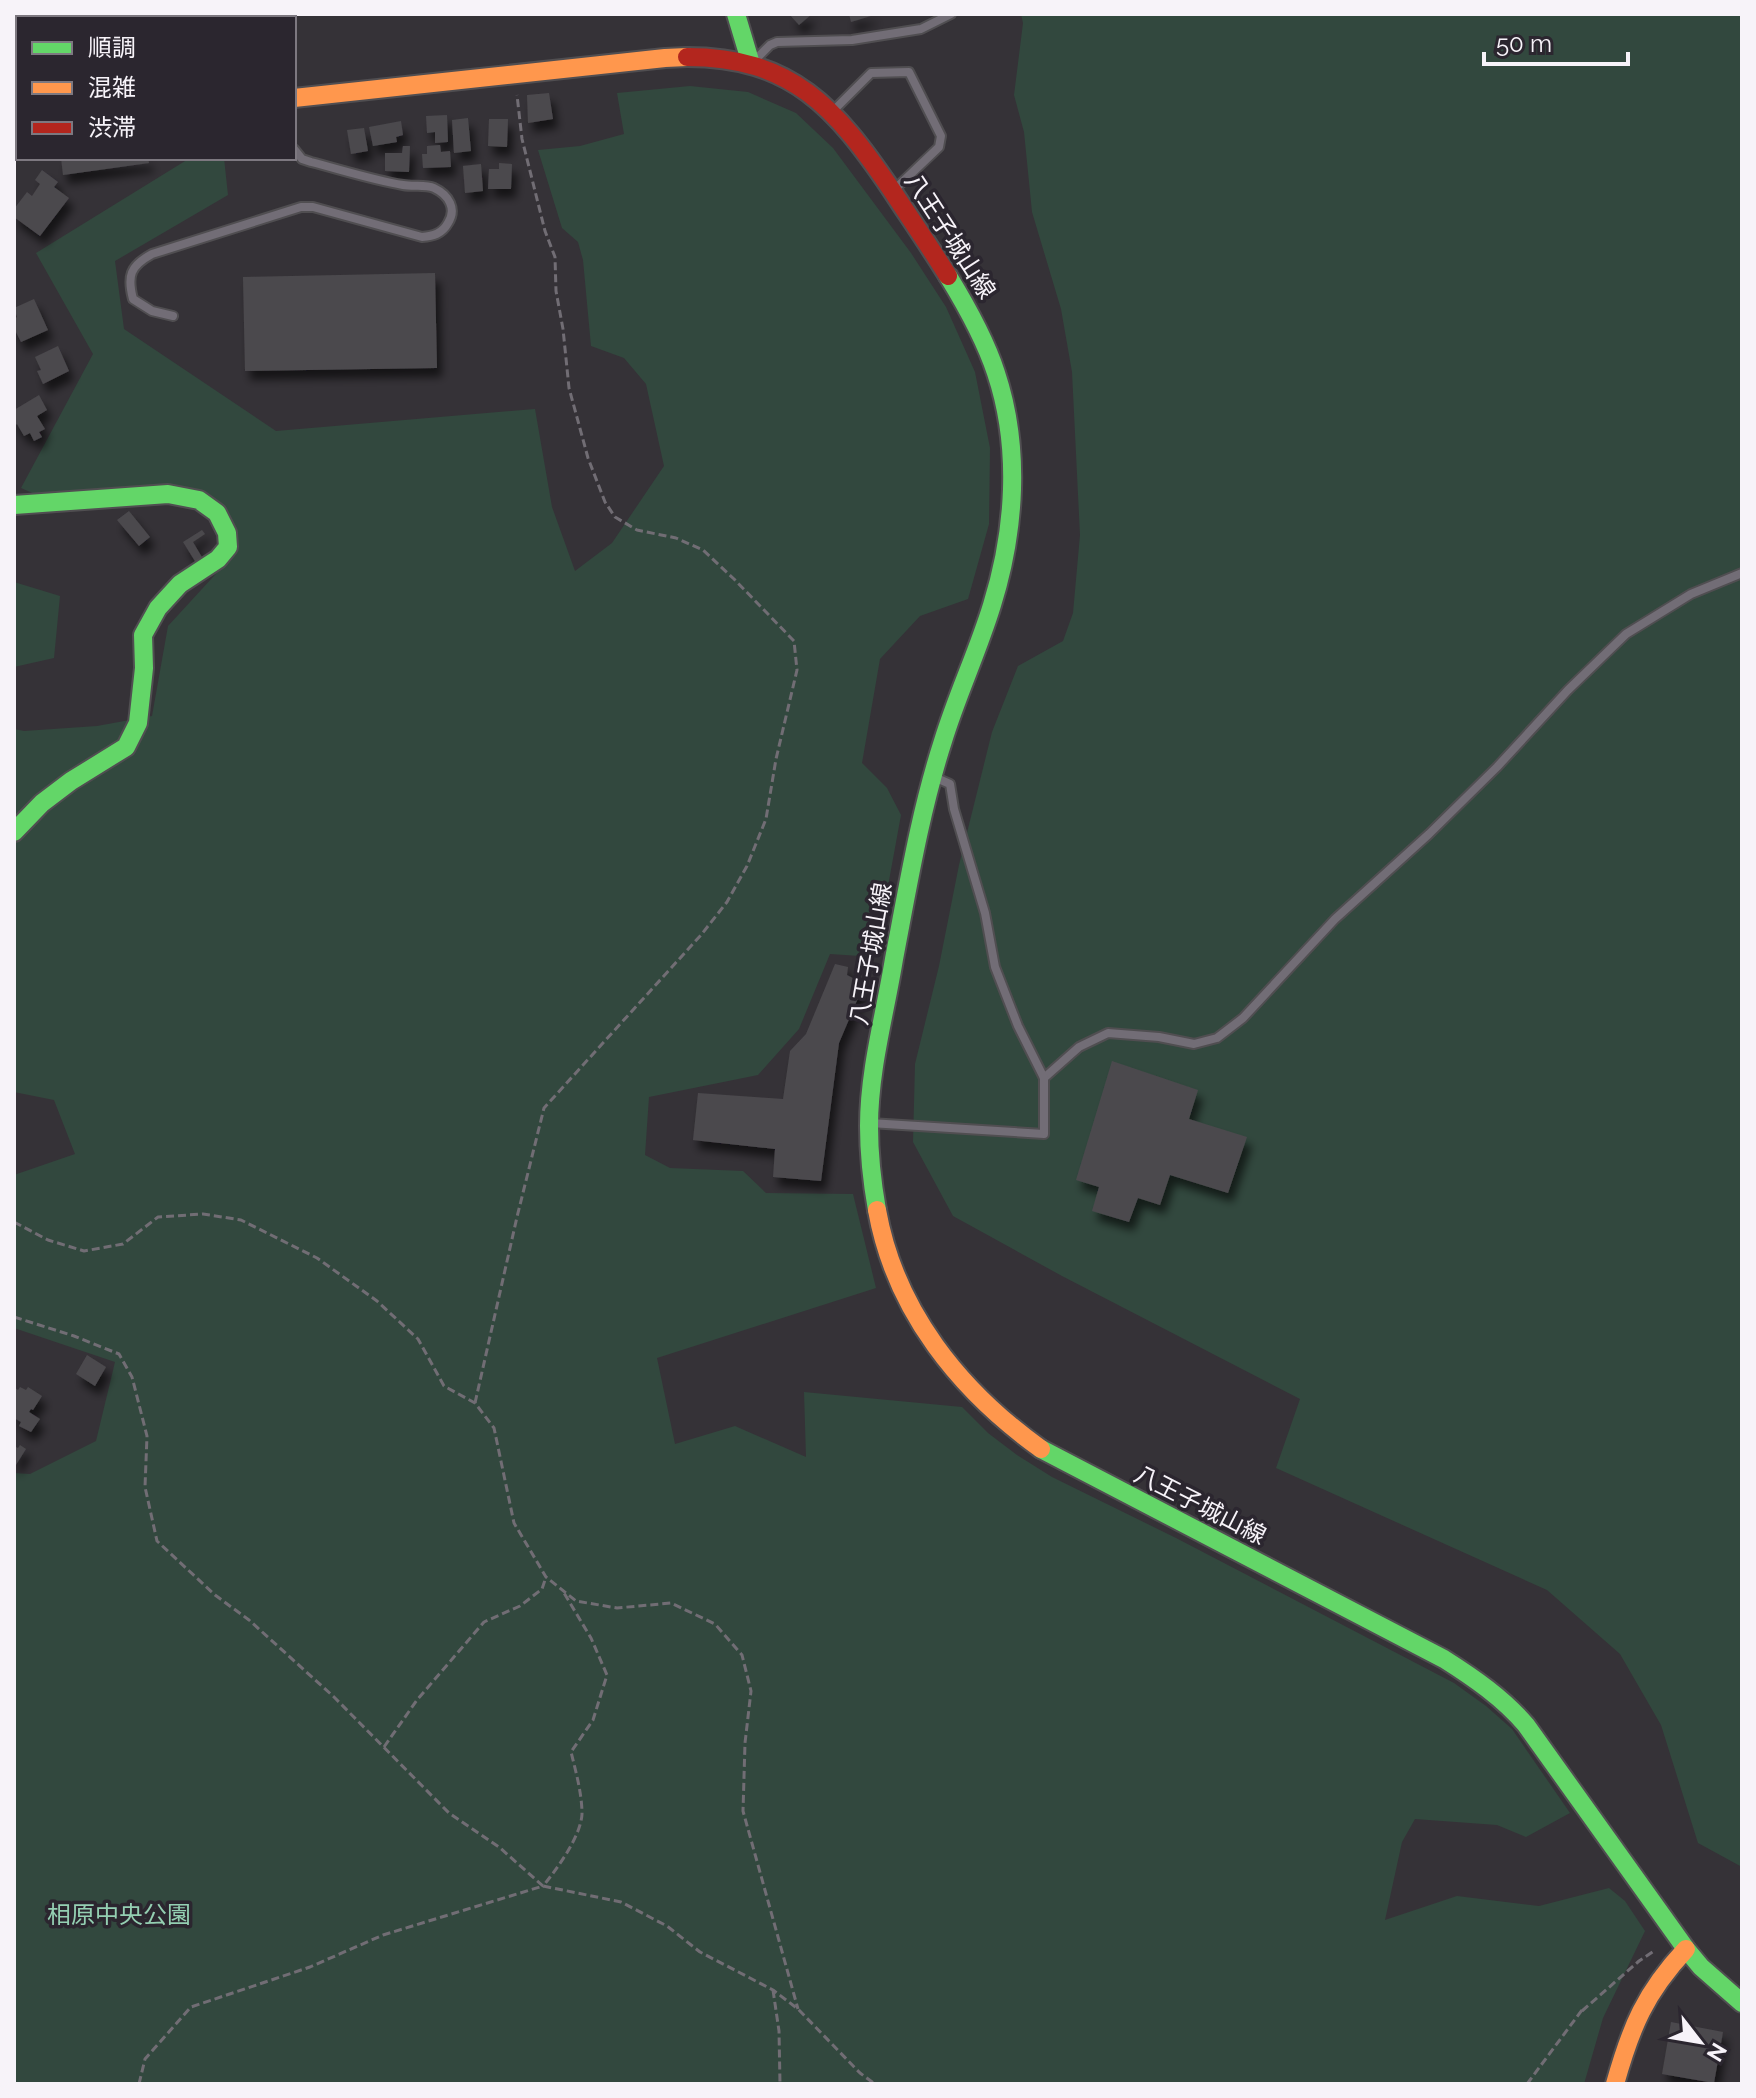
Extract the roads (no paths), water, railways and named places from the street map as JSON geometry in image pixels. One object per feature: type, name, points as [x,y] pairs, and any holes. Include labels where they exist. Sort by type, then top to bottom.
[{"type":"main road","points":[[736,14],[751,64]]},
{"type":"main road","name":"八王子城山線","points":[[296,98],[665,58],[707,58],[751,64],[797,86],[832,112],[853,135],[960,292],[978,326],[1001,393],[1012,466],[1012,509],[1005,556],[992,607],[932,777],[912,859],[874,1071],[869,1123],[872,1186],[881,1232],[897,1277],[925,1332],[947,1363],[972,1392],[1023,1438],[1050,1455],[1444,1659],[1477,1680],[1516,1713],[1544,1747],[1686,1949],[1701,1967],[1742,2003]]},
{"type":"main road","points":[[14,505],[168,494],[199,500],[217,513],[227,533],[228,547],[218,559],[180,584],[158,608],[143,635],[144,668],[138,723],[126,747],[42,803],[14,832]]},
{"type":"main road","points":[[1615,2084],[1628,2037],[1641,2006],[1668,1967],[1686,1949]]},
{"type":"lane","points":[[751,64],[777,42],[852,40],[921,29],[951,14]]},
{"type":"lane","points":[[832,112],[871,73],[909,72],[941,136],[939,147],[893,192]]},
{"type":"lane","points":[[173,316],[152,311],[133,299],[129,285],[135,266],[152,254],[301,207],[313,207],[422,237],[434,236],[446,227],[452,216],[451,204],[446,196],[430,186],[405,185],[311,162],[302,159],[296,152]]},
{"type":"lane","points":[[1044,1078],[1079,1047],[1108,1033],[1159,1037],[1194,1044],[1217,1038],[1243,1018],[1335,919],[1429,834],[1626,634],[1691,594],[1742,573]]},
{"type":"lane","points":[[869,1123],[1044,1134],[1044,1078],[1018,1026],[995,967],[985,913],[954,809],[950,784],[932,777]]},
{"type":"waterway","points":[[14,15],[21,14]]},
{"type":"park label","name":"相原中央公園","points":[[119,1915]]}]
